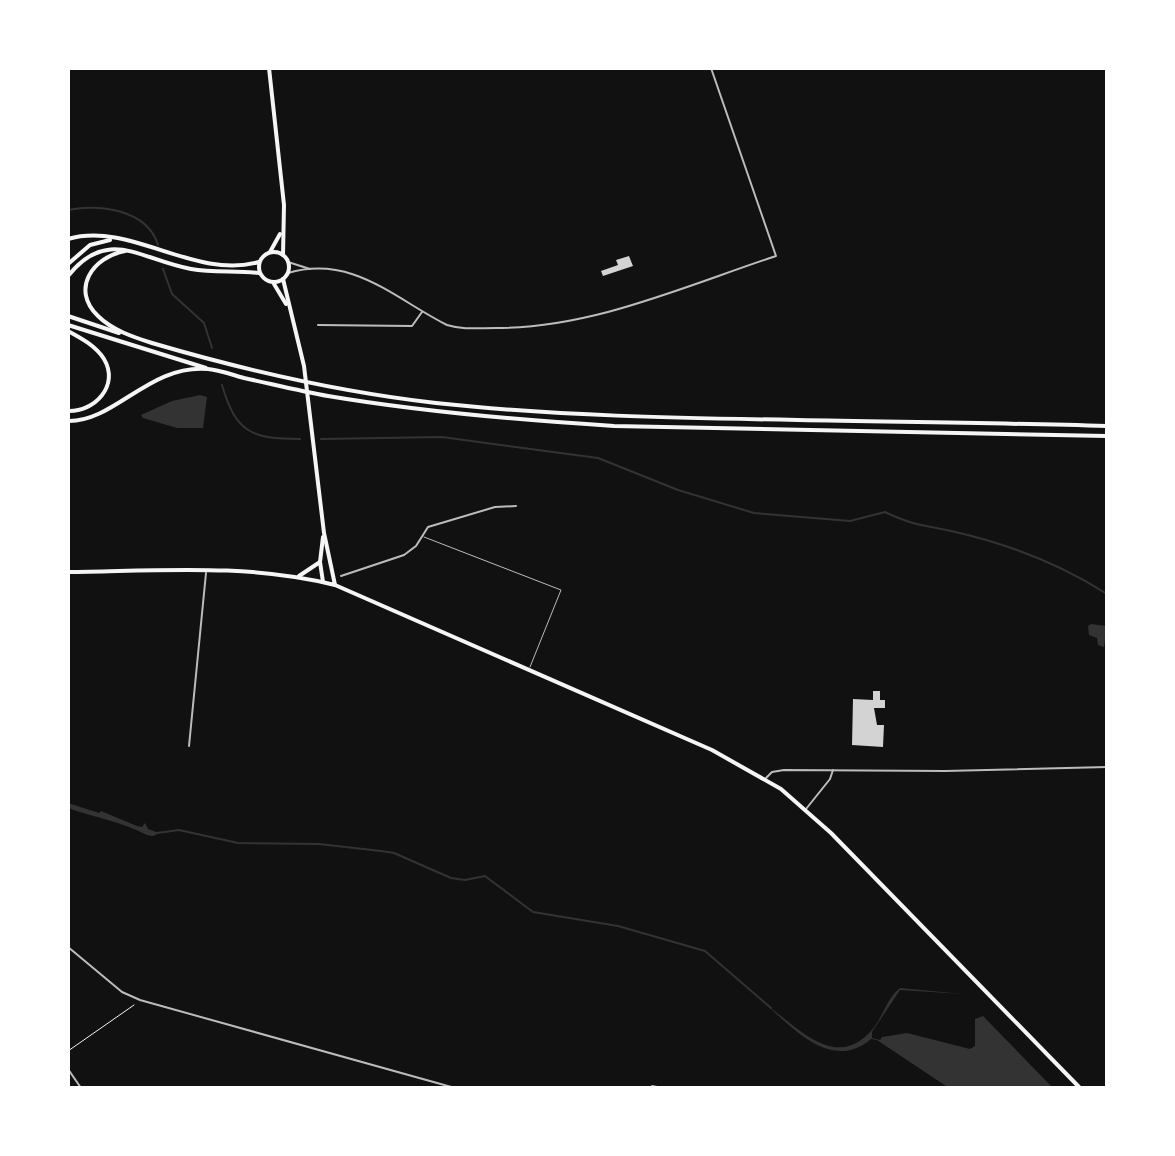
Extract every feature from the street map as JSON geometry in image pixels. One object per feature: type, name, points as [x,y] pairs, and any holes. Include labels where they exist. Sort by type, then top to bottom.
[{"type":"main road","points":[[269,68],[284,205],[283,255],[288,262],[288,273],[283,279],[273,282]]},
{"type":"main road","points":[[68,239],[89,235],[125,241],[207,263],[235,265],[259,262],[270,252],[282,228]]},
{"type":"main road","points":[[68,264],[90,245],[108,240],[125,241]]},
{"type":"main road","points":[[68,276],[94,252],[115,249],[189,269],[259,273]]},
{"type":"main road","points":[[125,251],[109,255],[96,264],[86,290],[88,301],[97,316],[129,336]]},
{"type":"main road","points":[[270,252],[283,255]]},
{"type":"main road","points":[[259,262],[259,273],[273,282],[289,310]]},
{"type":"main road","points":[[283,279],[305,376],[324,533],[335,585]]},
{"type":"main road","points":[[68,316],[129,336],[312,383],[433,403],[581,415],[1107,426]]},
{"type":"main road","points":[[68,325],[208,369],[298,391],[435,412],[550,422],[1107,436]]},
{"type":"main road","points":[[68,331],[101,354],[108,375],[104,394],[95,404],[84,410],[68,411]]},
{"type":"main road","points":[[68,421],[94,416],[161,377],[208,369]]},
{"type":"main road","points":[[323,582],[320,562],[324,533]]},
{"type":"main road","points":[[298,577],[320,562]]},
{"type":"main road","points":[[68,572],[206,571],[298,577],[335,585],[712,750],[765,779],[806,809],[1080,1088]]},
{"type":"street","points":[[288,262],[311,269],[342,271],[365,277],[423,312],[458,328],[542,326],[601,314],[776,256],[711,68]]},
{"type":"street","points":[[288,273],[311,269]]},
{"type":"street","points":[[318,325],[412,326],[423,312]]},
{"type":"street","points":[[341,576],[395,559],[412,550],[424,537],[428,527],[495,507],[516,506]]},
{"type":"street","points":[[189,746],[206,571]]},
{"type":"street","points":[[765,779],[776,771],[1107,767]]},
{"type":"street","points":[[806,809],[830,779],[833,769]]},
{"type":"street","points":[[68,947],[122,992],[140,1000],[455,1088]]},
{"type":"street","points":[[68,1069],[81,1088]]},
{"type":"street","points":[[651,1088],[662,1088]]},
{"type":"lane","points":[[424,537],[561,590],[529,670]]},
{"type":"path","points":[[68,1051],[140,1000]]},
{"type":"shaded area","points":[[200,395],[207,397],[203,428],[177,428],[141,415],[172,401]]},
{"type":"shaded area","points":[[1088,626],[1107,626],[1104,647],[1098,645],[1097,638],[1089,635]]},
{"type":"shaded area","points":[[68,803],[99,813],[101,811],[137,826],[142,827],[145,823],[148,829],[159,833],[147,835],[68,808]]},
{"type":"shaded area","points":[[900,988],[963,994],[900,990],[872,1032],[872,1038],[880,1040],[882,1037],[907,1033],[970,1049],[975,1046],[975,1019],[983,1016],[1053,1088],[949,1088],[877,1040],[871,1039],[857,1048],[843,1051],[816,1044],[803,1037],[769,1007],[819,1042],[832,1047],[845,1047],[858,1042],[871,1031]]},
{"type":"building","points":[[629,256],[633,266],[603,276],[601,271],[618,265],[616,260]]},
{"type":"building","points":[[873,691],[880,691],[880,700],[885,700],[885,708],[874,708],[877,725],[884,725],[883,747],[852,745],[853,699],[873,700]]},
{"type":"waterway","points":[[68,210],[107,209],[133,217],[144,224],[158,245]]},
{"type":"waterway","points":[[163,269],[172,294],[204,323],[212,348]]},
{"type":"waterway","points":[[222,385],[233,414],[248,430],[258,435],[300,439]]},
{"type":"waterway","points":[[321,439],[442,437],[598,458],[678,490],[754,513],[850,521],[885,512],[910,522],[1012,548],[1070,573],[1107,594]]},
{"type":"waterway","points":[[157,833],[179,830],[238,843],[319,844],[381,851],[394,853],[451,878],[465,880],[485,876],[533,912],[618,926],[705,951],[771,1008]]}]
